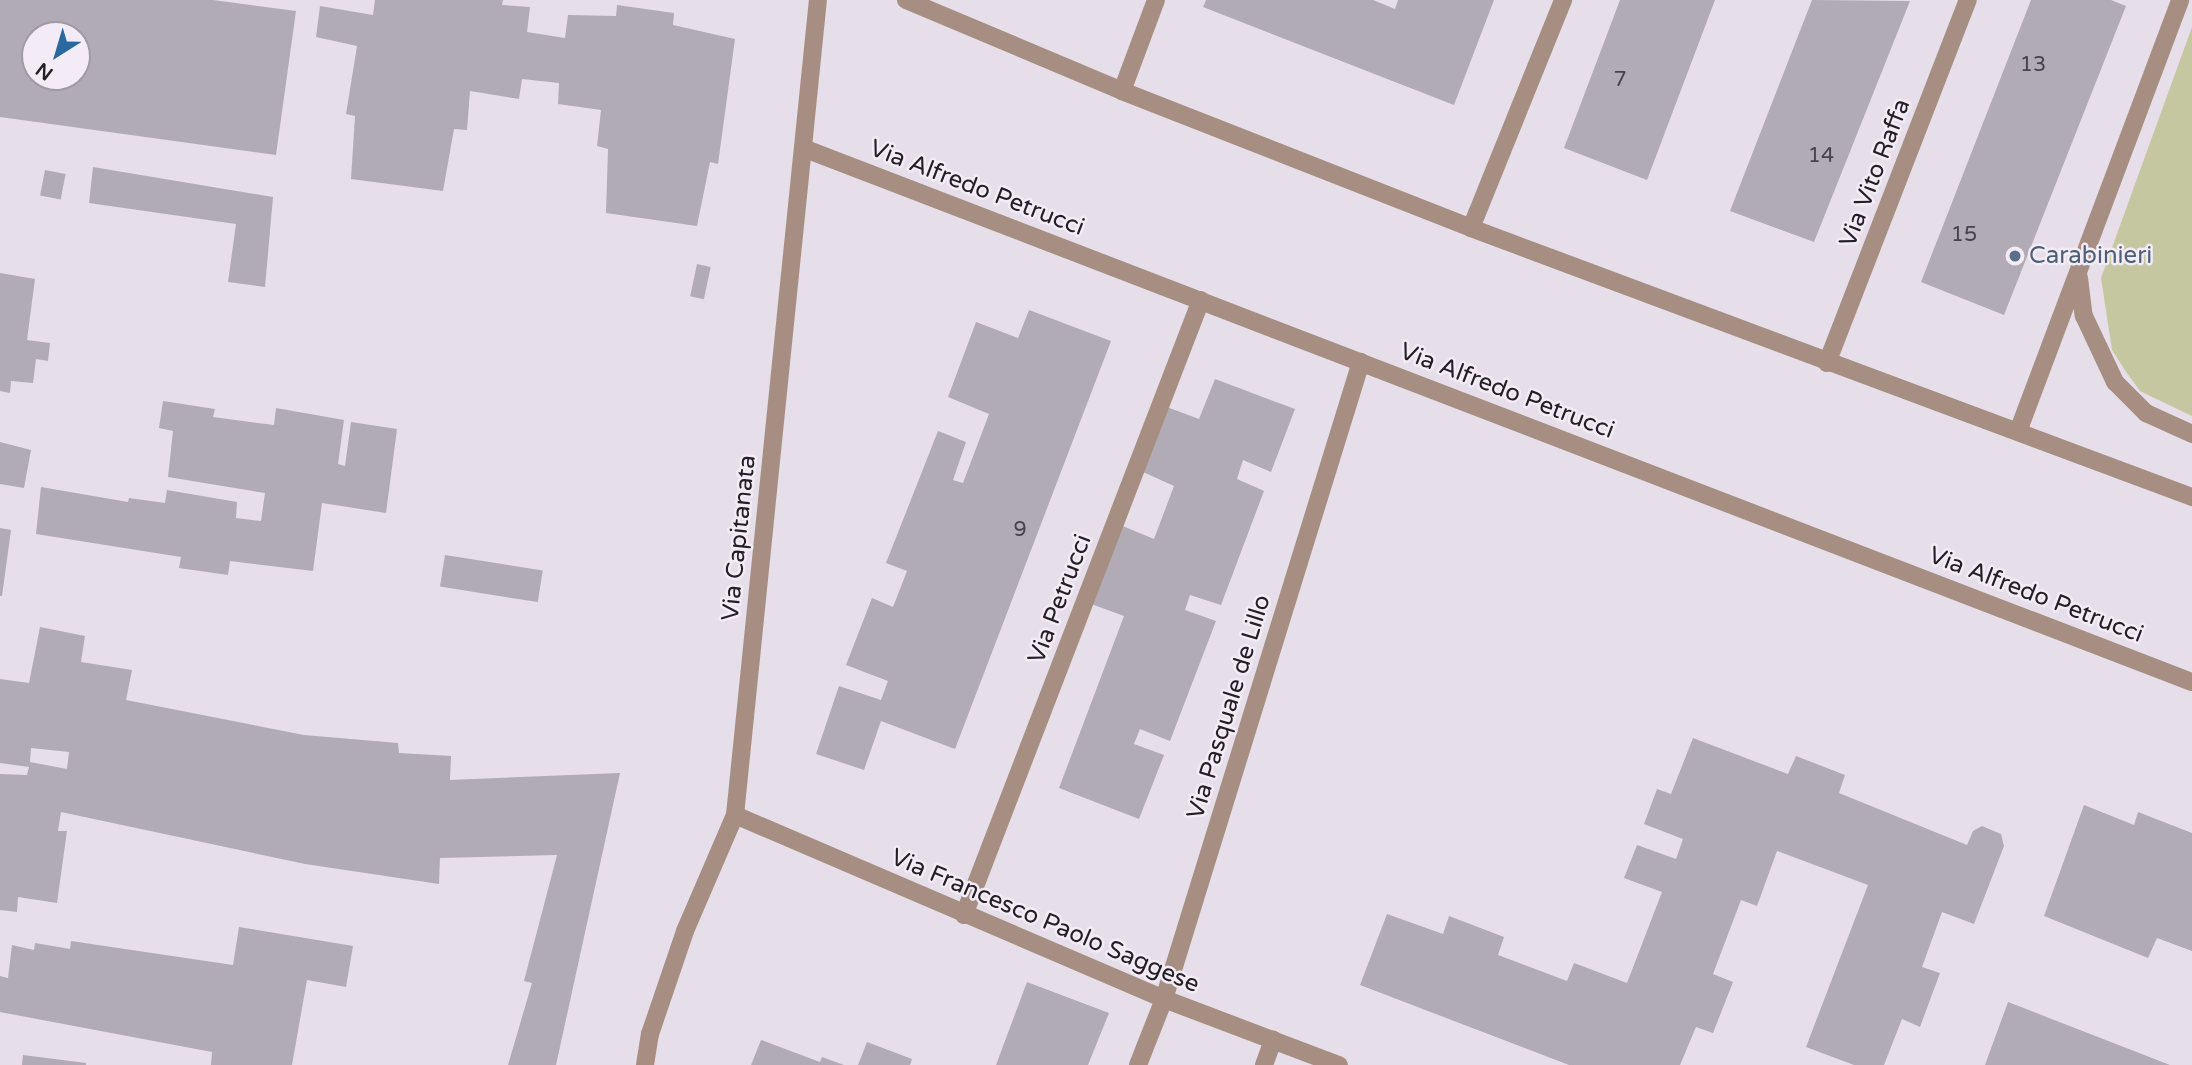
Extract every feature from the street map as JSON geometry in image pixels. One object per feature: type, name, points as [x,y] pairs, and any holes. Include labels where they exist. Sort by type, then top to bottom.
[{"type":"street","name":"Via Capitanata","points":[[645,1065],[650,1034],[685,931],[735,815],[818,0]]},
{"type":"street","points":[[906,0],[1122,92],[1471,228],[1827,363],[2019,429],[2192,497]]},
{"type":"street","points":[[1122,92],[1156,0]]},
{"type":"street","points":[[1471,228],[1563,0]]},
{"type":"street","name":"Via Vito Raffa","points":[[1827,363],[1968,0]]},
{"type":"street","points":[[2019,429],[2180,0]]},
{"type":"street","name":"Via Alfredo Petrucci","points":[[803,148],[2192,682]]},
{"type":"street","points":[[2079,275],[2084,316],[2115,382],[2146,413],[2192,434]]},
{"type":"street","name":"Via Petrucci","points":[[964,915],[1201,300]]},
{"type":"street","name":"Via Pasquale de Lillo","points":[[1138,1065],[1164,999],[1361,362]]},
{"type":"street","name":"Via Francesco Paolo Saggese","points":[[735,815],[1164,999],[1339,1065]]},
{"type":"street","points":[[1264,1065],[1273,1040]]},
{"type":"green space","points":[[2192,27],[2192,416],[2140,391],[2124,369],[2112,350],[2101,278]]},
{"type":"building","points":[[0,0],[213,0],[296,11],[276,155],[0,117]]},
{"type":"building","points":[[375,0],[503,0],[502,5],[530,7],[527,32],[565,38],[568,15],[616,16],[617,5],[674,13],[673,25],[735,39],[718,164],[710,162],[697,226],[606,213],[608,149],[597,146],[601,110],[558,104],[559,83],[522,79],[519,99],[470,91],[467,130],[454,129],[443,191],[351,179],[355,116],[346,114],[357,46],[316,37],[320,6],[373,15]]},
{"type":"building","points":[[1206,0],[1373,0],[1395,9],[1398,0],[1494,0],[1454,105],[1203,7]]},
{"type":"building","points":[[1620,0],[1715,0],[1647,180],[1564,148]]},
{"type":"building","points":[[1812,0],[1910,1],[1814,242],[1730,211]]},
{"type":"building","points":[[2031,0],[2111,0],[2126,6],[2004,315],[1921,282]]},
{"type":"building","points":[[93,167],[273,197],[265,287],[228,282],[236,224],[89,203]]},
{"type":"building","points":[[45,170],[66,174],[61,200],[40,196]]},
{"type":"building","points":[[697,264],[711,267],[704,299],[690,296]]},
{"type":"building","points":[[0,273],[35,279],[27,340],[50,343],[48,361],[36,359],[33,383],[11,381],[10,393],[0,391]]},
{"type":"building","points":[[1029,310],[1111,341],[955,749],[881,721],[864,770],[816,754],[839,686],[881,700],[888,681],[846,665],[872,598],[893,607],[907,571],[886,563],[938,431],[966,442],[953,480],[963,483],[989,414],[948,397],[976,322],[1018,338]]},
{"type":"building","points":[[1215,379],[1295,409],[1271,472],[1243,460],[1237,479],[1264,491],[1221,605],[1190,595],[1185,610],[1216,621],[1170,741],[1140,729],[1134,744],[1164,755],[1139,819],[1059,788],[1124,616],[1083,601],[1113,522],[1154,539],[1174,486],[1132,467],[1156,403],[1199,419]]},
{"type":"building","points":[[163,401],[215,409],[213,417],[274,425],[276,408],[344,420],[338,464],[345,466],[351,422],[397,429],[386,513],[322,503],[313,571],[230,561],[228,575],[179,568],[181,557],[36,534],[41,487],[128,502],[129,498],[165,503],[167,490],[237,502],[236,518],[261,521],[265,493],[168,477],[173,431],[159,428]]},
{"type":"building","points":[[0,442],[31,450],[24,488],[0,484]]},
{"type":"building","points":[[0,528],[11,530],[2,596],[0,596]]},
{"type":"building","points":[[445,555],[543,570],[538,602],[440,587]]},
{"type":"building","points":[[40,627],[85,636],[81,662],[132,670],[126,700],[304,735],[398,743],[399,753],[451,756],[450,780],[620,773],[556,1065],[508,1065],[532,983],[524,981],[557,855],[440,858],[439,884],[305,864],[61,812],[58,831],[67,831],[57,903],[18,897],[17,912],[0,910],[0,774],[27,775],[29,767],[0,763],[0,679],[29,683]],"holes":[[[31,748],[69,752],[67,769],[30,762]]]},
{"type":"building","points":[[1693,738],[1788,774],[1796,756],[1845,775],[1839,793],[1967,845],[1973,831],[1982,826],[2001,834],[2004,846],[1974,924],[1942,912],[1922,967],[1940,973],[1920,1027],[1902,1019],[1884,1065],[1854,1065],[1806,1047],[1868,885],[1777,851],[1757,906],[1741,900],[1713,974],[1733,982],[1713,1033],[1696,1027],[1680,1065],[1569,1065],[1360,985],[1387,914],[1443,934],[1449,916],[1504,937],[1498,955],[1567,981],[1574,963],[1627,983],[1662,892],[1624,878],[1637,845],[1676,859],[1683,839],[1644,824],[1657,789],[1671,794]]},
{"type":"building","points":[[2084,805],[2134,825],[2138,812],[2192,833],[2192,951],[2157,938],[2148,958],[2044,916]]},
{"type":"building","points":[[239,927],[353,946],[346,987],[307,980],[292,1065],[211,1065],[212,1052],[0,1012],[0,976],[8,978],[12,945],[34,950],[35,943],[70,949],[71,941],[233,965]]},
{"type":"building","points":[[1027,982],[1109,1013],[1088,1065],[996,1065]]},
{"type":"building","points":[[2008,1002],[2170,1065],[1985,1065]]},
{"type":"building","points":[[761,1040],[820,1062],[822,1057],[844,1065],[751,1065]]},
{"type":"building","points":[[867,1042],[912,1059],[910,1065],[858,1065]]},
{"type":"building","points":[[23,1055],[86,1063],[86,1065],[22,1065]]},
{"type":"place","name":"Carabinieri","points":[[2015,256]]}]
